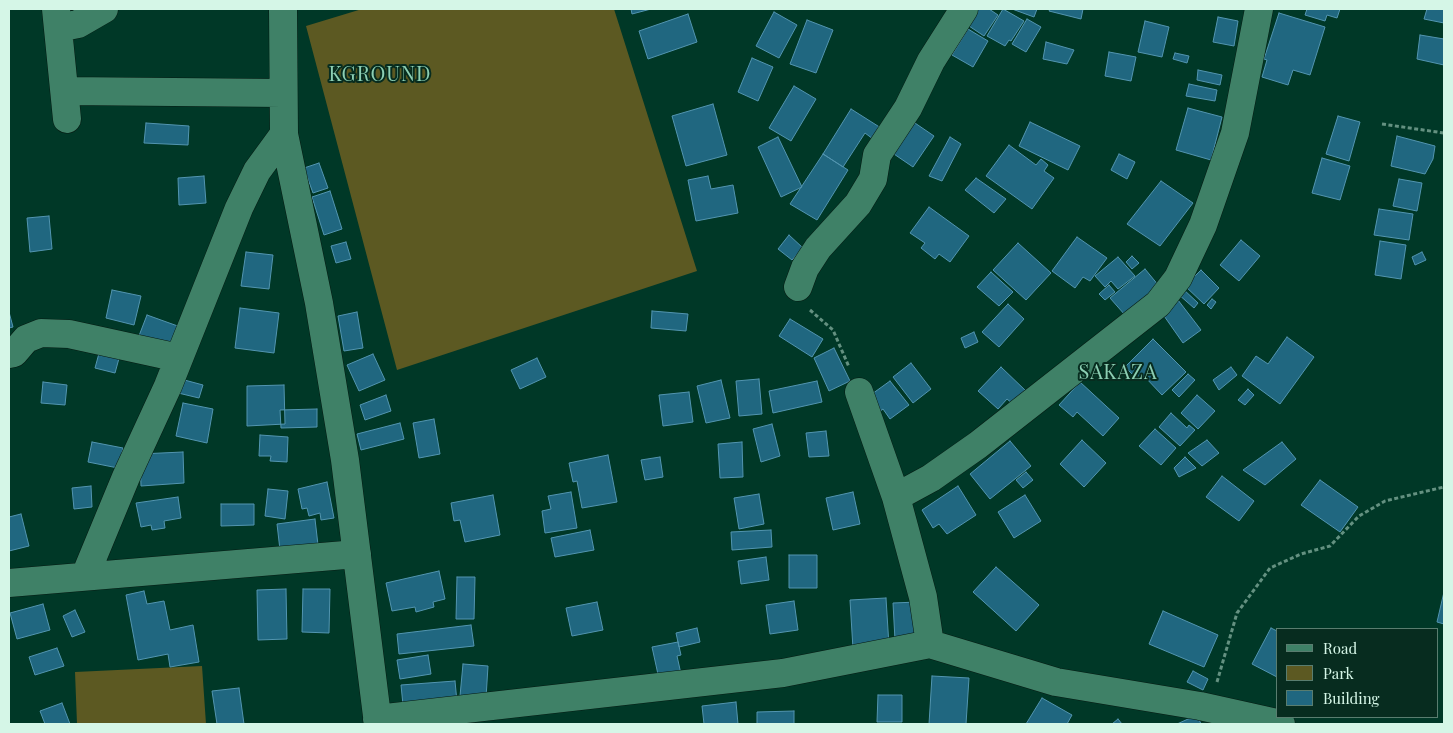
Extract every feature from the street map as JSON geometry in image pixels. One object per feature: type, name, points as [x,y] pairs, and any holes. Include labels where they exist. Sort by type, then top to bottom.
[{"type":"street","points":[[67,119],[57,18],[78,24],[104,9]]},
{"type":"street","points":[[283,9],[282,93],[284,134],[320,313],[345,460],[378,722],[783,673],[930,644],[1056,682],[1282,724]]},
{"type":"street","points":[[798,287],[805,268],[818,248],[858,204],[873,179],[877,155],[908,108],[931,61],[964,9]]},
{"type":"street","points":[[896,497],[931,478],[978,445],[1158,304],[1178,278],[1203,225],[1235,133],[1259,9]]},
{"type":"street","points":[[65,91],[282,93]]},
{"type":"street","points":[[85,576],[126,477],[179,358],[239,208],[258,170],[284,134]]},
{"type":"street","points":[[9,354],[14,353],[26,339],[41,333],[68,334],[179,358]]},
{"type":"street","points":[[859,392],[896,497],[923,597],[930,644]]},
{"type":"street","points":[[9,583],[357,554]]},
{"type":"path","points":[[1382,124],[1444,133]]},
{"type":"path","points":[[798,287],[806,306],[833,330],[859,392]]},
{"type":"path","points":[[1209,709],[1238,612],[1270,568],[1301,554],[1330,546],[1359,516],[1385,501],[1444,487]]},
{"type":"green space","points":[[362,9],[614,9],[697,271],[397,370],[306,26]]},
{"type":"green space","points":[[202,666],[206,724],[77,724],[75,672]]},
{"type":"building","points":[[631,9],[651,9],[632,14]]},
{"type":"building","points":[[972,9],[989,9],[998,15],[984,36],[963,22]]},
{"type":"building","points":[[1003,9],[1024,21],[1011,41],[1009,40],[1005,46],[987,36]]},
{"type":"building","points":[[1012,9],[1037,9],[1034,17]]},
{"type":"building","points":[[1050,9],[1083,9],[1081,19],[1049,11]]},
{"type":"building","points":[[1307,9],[1340,9],[1337,18],[1327,15],[1325,21],[1305,15]]},
{"type":"building","points":[[1427,9],[1444,9],[1444,23],[1424,19]]},
{"type":"building","points":[[774,12],[797,25],[779,58],[756,46]]},
{"type":"building","points":[[1279,13],[1325,27],[1310,75],[1293,70],[1288,85],[1262,77],[1267,60],[1264,59]]},
{"type":"building","points":[[688,14],[697,42],[648,59],[639,31]]},
{"type":"building","points":[[1218,17],[1238,21],[1234,46],[1213,42]]},
{"type":"building","points":[[1027,19],[1041,27],[1026,52],[1012,44]]},
{"type":"building","points":[[807,20],[833,30],[816,73],[790,64]]},
{"type":"building","points":[[1145,21],[1169,27],[1162,57],[1138,52]]},
{"type":"building","points":[[968,29],[988,41],[973,67],[952,55]]},
{"type":"building","points":[[1420,35],[1444,39],[1444,65],[1417,59]]},
{"type":"building","points":[[1046,42],[1074,50],[1067,64],[1043,59]]},
{"type":"building","points":[[1109,52],[1136,57],[1131,81],[1105,76]]},
{"type":"building","points":[[1175,53],[1189,56],[1187,63],[1173,59]]},
{"type":"building","points":[[752,58],[773,67],[758,101],[738,92]]},
{"type":"building","points":[[1198,70],[1222,75],[1220,85],[1197,80]]},
{"type":"building","points":[[1189,84],[1217,90],[1215,101],[1186,96]]},
{"type":"building","points":[[794,86],[816,99],[791,141],[769,128]]},
{"type":"building","points":[[713,104],[727,155],[686,166],[672,116]]},
{"type":"building","points":[[1188,108],[1222,117],[1211,160],[1176,150]]},
{"type":"building","points":[[851,109],[881,128],[873,139],[865,133],[843,167],[823,154]]},
{"type":"building","points":[[1338,116],[1360,122],[1349,161],[1326,154]]},
{"type":"building","points":[[912,121],[934,136],[913,167],[891,152]]},
{"type":"building","points":[[1030,122],[1080,146],[1068,170],[1019,146]]},
{"type":"building","points":[[146,123],[189,126],[188,145],[144,143]]},
{"type":"building","points":[[1397,136],[1435,146],[1433,159],[1425,174],[1391,166]]},
{"type":"building","points":[[778,137],[802,187],[781,197],[758,147]]},
{"type":"building","points":[[950,137],[961,144],[942,181],[929,176]]},
{"type":"building","points":[[1009,145],[1036,165],[1041,159],[1048,165],[1044,171],[1054,178],[1032,209],[986,176]]},
{"type":"building","points":[[823,154],[848,170],[817,220],[790,204]]},
{"type":"building","points":[[1119,154],[1135,162],[1127,179],[1111,170]]},
{"type":"building","points":[[1322,158],[1350,166],[1340,200],[1312,193]]},
{"type":"building","points":[[319,163],[328,188],[313,193],[304,168]]},
{"type":"building","points":[[204,176],[206,203],[179,205],[178,178]]},
{"type":"building","points":[[708,176],[711,189],[733,185],[738,213],[696,221],[688,180]]},
{"type":"building","points":[[976,178],[1006,199],[994,213],[965,190]]},
{"type":"building","points":[[1399,179],[1422,183],[1417,211],[1393,206]]},
{"type":"building","points":[[1161,181],[1193,203],[1160,246],[1127,224]]},
{"type":"building","points":[[330,191],[342,229],[324,235],[312,197]]},
{"type":"building","points":[[929,207],[969,236],[950,262],[939,254],[935,259],[921,248],[925,243],[910,233]]},
{"type":"building","points":[[1379,209],[1413,214],[1409,240],[1374,235]]},
{"type":"building","points":[[49,216],[52,249],[30,252],[27,218]]},
{"type":"building","points":[[789,235],[803,248],[792,260],[778,249]]},
{"type":"building","points":[[1077,237],[1107,258],[1090,281],[1083,277],[1075,288],[1052,271]]},
{"type":"building","points":[[1241,240],[1260,256],[1239,281],[1220,265]]},
{"type":"building","points":[[1380,241],[1406,245],[1401,279],[1375,275]]},
{"type":"building","points":[[346,242],[351,259],[336,263],[331,246]]},
{"type":"building","points":[[1018,243],[1051,273],[1026,300],[993,270]]},
{"type":"building","points":[[246,252],[273,255],[269,289],[241,286]]},
{"type":"building","points":[[1422,252],[1426,260],[1415,265],[1412,257]]},
{"type":"building","points":[[1132,256],[1139,263],[1132,269],[1126,262]]},
{"type":"building","points":[[1118,257],[1135,276],[1118,289],[1111,281],[1105,287],[1095,276]]},
{"type":"building","points":[[1145,269],[1159,286],[1125,315],[1110,298]]},
{"type":"building","points":[[1201,270],[1219,288],[1204,304],[1185,286]]},
{"type":"building","points":[[991,272],[1013,292],[999,306],[977,287]]},
{"type":"building","points":[[1109,285],[1115,292],[1105,300],[1099,294]]},
{"type":"building","points":[[1182,288],[1198,303],[1194,308],[1178,294]]},
{"type":"building","points":[[112,290],[141,296],[134,325],[106,318]]},
{"type":"building","points":[[1212,299],[1216,302],[1211,309],[1207,305]]},
{"type":"building","points":[[1178,300],[1201,330],[1183,343],[1162,313]]},
{"type":"building","points":[[1008,304],[1024,319],[999,347],[982,332]]},
{"type":"building","points":[[240,308],[279,313],[274,353],[235,348]]},
{"type":"building","points":[[652,311],[688,314],[686,331],[651,328]]},
{"type":"building","points":[[9,312],[13,327],[9,328]]},
{"type":"building","points":[[357,312],[363,348],[344,351],[338,316]]},
{"type":"building","points":[[147,315],[186,329],[176,355],[137,341]]},
{"type":"building","points":[[790,319],[823,339],[812,357],[779,336]]},
{"type":"building","points":[[974,332],[978,342],[965,348],[961,338]]},
{"type":"building","points":[[1287,337],[1314,357],[1280,404],[1242,376],[1256,356],[1268,364]]},
{"type":"building","points":[[1153,339],[1186,372],[1162,395],[1144,376],[1139,381],[1125,367]]},
{"type":"building","points":[[101,346],[121,351],[115,373],[95,368]]},
{"type":"building","points":[[834,348],[850,381],[829,391],[814,358]]},
{"type":"building","points":[[373,354],[385,380],[359,391],[347,365]]},
{"type":"building","points":[[537,358],[546,377],[520,389],[511,370]]},
{"type":"building","points":[[911,363],[931,389],[913,403],[893,377]]},
{"type":"building","points":[[1001,367],[1026,391],[1013,404],[1007,399],[998,409],[978,391]]},
{"type":"building","points":[[1231,367],[1237,375],[1219,390],[1213,380]]},
{"type":"building","points":[[1188,374],[1195,380],[1179,397],[1172,390]]},
{"type":"building","points":[[177,378],[203,385],[199,398],[174,392]]},
{"type":"building","points":[[759,379],[762,414],[739,416],[736,381]]},
{"type":"building","points":[[721,380],[730,418],[706,423],[697,386]]},
{"type":"building","points":[[817,381],[822,402],[773,413],[769,391]]},
{"type":"building","points":[[890,381],[909,405],[890,419],[883,409],[876,414],[865,399]]},
{"type":"building","points":[[43,382],[67,385],[65,405],[41,403]]},
{"type":"building","points":[[1080,382],[1119,418],[1103,436],[1077,412],[1073,417],[1059,405]]},
{"type":"building","points":[[284,385],[285,424],[247,426],[247,386]]},
{"type":"building","points":[[1248,389],[1254,395],[1245,405],[1238,400]]},
{"type":"building","points":[[689,392],[693,422],[663,426],[659,395]]},
{"type":"building","points":[[386,395],[391,411],[365,420],[360,405]]},
{"type":"building","points":[[1197,395],[1215,411],[1198,429],[1181,413]]},
{"type":"building","points":[[183,403],[213,409],[207,443],[176,436]]},
{"type":"building","points":[[317,409],[317,427],[281,428],[280,410]]},
{"type":"building","points":[[1171,413],[1187,428],[1189,425],[1195,430],[1180,446],[1159,427]]},
{"type":"building","points":[[434,419],[440,454],[419,458],[413,423]]},
{"type":"building","points":[[400,423],[404,439],[361,450],[357,434]]},
{"type":"building","points":[[772,424],[780,456],[761,462],[753,429]]},
{"type":"building","points":[[1155,429],[1176,448],[1161,465],[1139,446]]},
{"type":"building","points":[[826,431],[829,456],[809,457],[806,433]]},
{"type":"building","points":[[260,435],[288,437],[287,462],[270,461],[271,456],[259,456]]},
{"type":"building","points":[[1082,440],[1106,463],[1084,487],[1060,464]]},
{"type":"building","points":[[1207,440],[1219,453],[1202,466],[1188,453]]},
{"type":"building","points":[[1010,441],[1031,466],[990,499],[970,474]]},
{"type":"building","points":[[92,442],[123,448],[118,468],[88,462]]},
{"type":"building","points":[[742,442],[743,477],[720,478],[718,444]]},
{"type":"building","points":[[1282,442],[1296,459],[1265,485],[1243,470]]},
{"type":"building","points":[[183,452],[184,483],[141,486],[140,454]]},
{"type":"building","points":[[608,455],[617,502],[582,508],[577,481],[573,482],[569,463]]},
{"type":"building","points":[[660,457],[663,477],[645,480],[641,460]]},
{"type":"building","points":[[1185,457],[1196,468],[1179,477],[1174,468]]},
{"type":"building","points":[[1026,472],[1033,480],[1023,488],[1016,480]]},
{"type":"building","points":[[1222,476],[1254,501],[1239,521],[1206,497]]},
{"type":"building","points":[[1320,480],[1358,507],[1340,532],[1301,505]]},
{"type":"building","points":[[327,482],[334,518],[321,520],[320,513],[309,516],[307,508],[302,509],[298,489]]},
{"type":"building","points":[[91,486],[92,507],[74,509],[72,488]]},
{"type":"building","points":[[958,486],[976,515],[947,534],[939,524],[933,528],[922,510]]},
{"type":"building","points":[[268,489],[288,491],[285,519],[265,516]]},
{"type":"building","points":[[571,492],[577,528],[545,533],[542,511],[551,509],[548,496]]},
{"type":"building","points":[[853,492],[860,524],[833,530],[826,498]]},
{"type":"building","points":[[759,494],[764,524],[739,529],[734,498]]},
{"type":"building","points":[[493,495],[500,535],[465,542],[460,520],[454,521],[451,503]]},
{"type":"building","points":[[1025,495],[1041,521],[1014,538],[998,512]]},
{"type":"building","points":[[178,497],[181,518],[164,521],[165,528],[152,530],[151,525],[141,527],[136,503]]},
{"type":"building","points":[[221,504],[254,504],[254,525],[221,526]]},
{"type":"building","points":[[21,514],[29,546],[9,551],[9,517]]},
{"type":"building","points":[[315,519],[318,545],[280,550],[277,524]]},
{"type":"building","points":[[590,530],[594,550],[555,557],[551,538]]},
{"type":"building","points":[[771,530],[772,547],[732,550],[731,532]]},
{"type":"building","points":[[789,555],[817,555],[817,588],[789,588]]},
{"type":"building","points":[[766,557],[769,580],[741,584],[738,561]]},
{"type":"building","points":[[996,567],[1039,605],[1016,631],[973,592]]},
{"type":"building","points":[[439,571],[445,599],[433,602],[434,607],[416,612],[415,607],[392,611],[386,583]]},
{"type":"building","points":[[457,577],[475,577],[474,619],[456,619]]},
{"type":"building","points":[[286,589],[287,639],[258,640],[257,590]]},
{"type":"building","points":[[303,589],[330,589],[329,633],[302,632]]},
{"type":"building","points":[[144,591],[147,604],[164,601],[170,630],[193,625],[199,662],[170,667],[168,654],[138,660],[126,595]]},
{"type":"building","points":[[1444,592],[1444,624],[1437,622]]},
{"type":"building","points":[[886,598],[889,646],[853,649],[850,600]]},
{"type":"building","points":[[794,601],[798,630],[770,634],[766,605]]},
{"type":"building","points":[[597,602],[603,630],[572,636],[566,608]]},
{"type":"building","points":[[918,602],[921,639],[895,640],[893,603]]},
{"type":"building","points":[[43,604],[50,630],[17,639],[10,613]]},
{"type":"building","points":[[75,610],[85,632],[72,637],[63,616]]},
{"type":"building","points":[[1163,611],[1218,635],[1204,667],[1149,644]]},
{"type":"building","points":[[471,625],[474,646],[399,654],[397,634]]},
{"type":"building","points":[[697,628],[700,642],[679,647],[676,633]]},
{"type":"building","points":[[1271,628],[1276,630],[1276,676],[1252,664]]},
{"type":"building","points":[[678,642],[681,655],[677,656],[681,674],[659,679],[652,647]]},
{"type":"building","points":[[57,648],[64,666],[35,675],[29,657]]},
{"type":"building","points":[[428,655],[431,674],[400,679],[397,660]]},
{"type":"building","points":[[463,664],[488,666],[486,698],[460,696]]},
{"type":"building","points":[[1193,671],[1208,679],[1203,690],[1187,682]]},
{"type":"building","points":[[932,676],[969,678],[966,724],[929,724]]},
{"type":"building","points":[[455,681],[457,702],[403,705],[401,685]]},
{"type":"building","points":[[239,688],[244,724],[217,724],[212,691]]},
{"type":"building","points":[[878,695],[902,695],[902,722],[877,722]]},
{"type":"building","points":[[1042,698],[1072,715],[1067,724],[1026,724]]},
{"type":"building","points":[[736,702],[738,724],[704,724],[702,706]]},
{"type":"building","points":[[62,703],[70,724],[45,724],[40,711]]},
{"type":"building","points":[[794,711],[794,724],[757,724],[757,712]]},
{"type":"building","points":[[1197,715],[1201,724],[1177,724]]},
{"type":"building","points":[[1118,719],[1122,724],[1112,724]]},
{"type":"district","name":"KGROUND","points":[[380,75]]},
{"type":"district","name":"SAKAZA","points":[[1118,373]]}]
